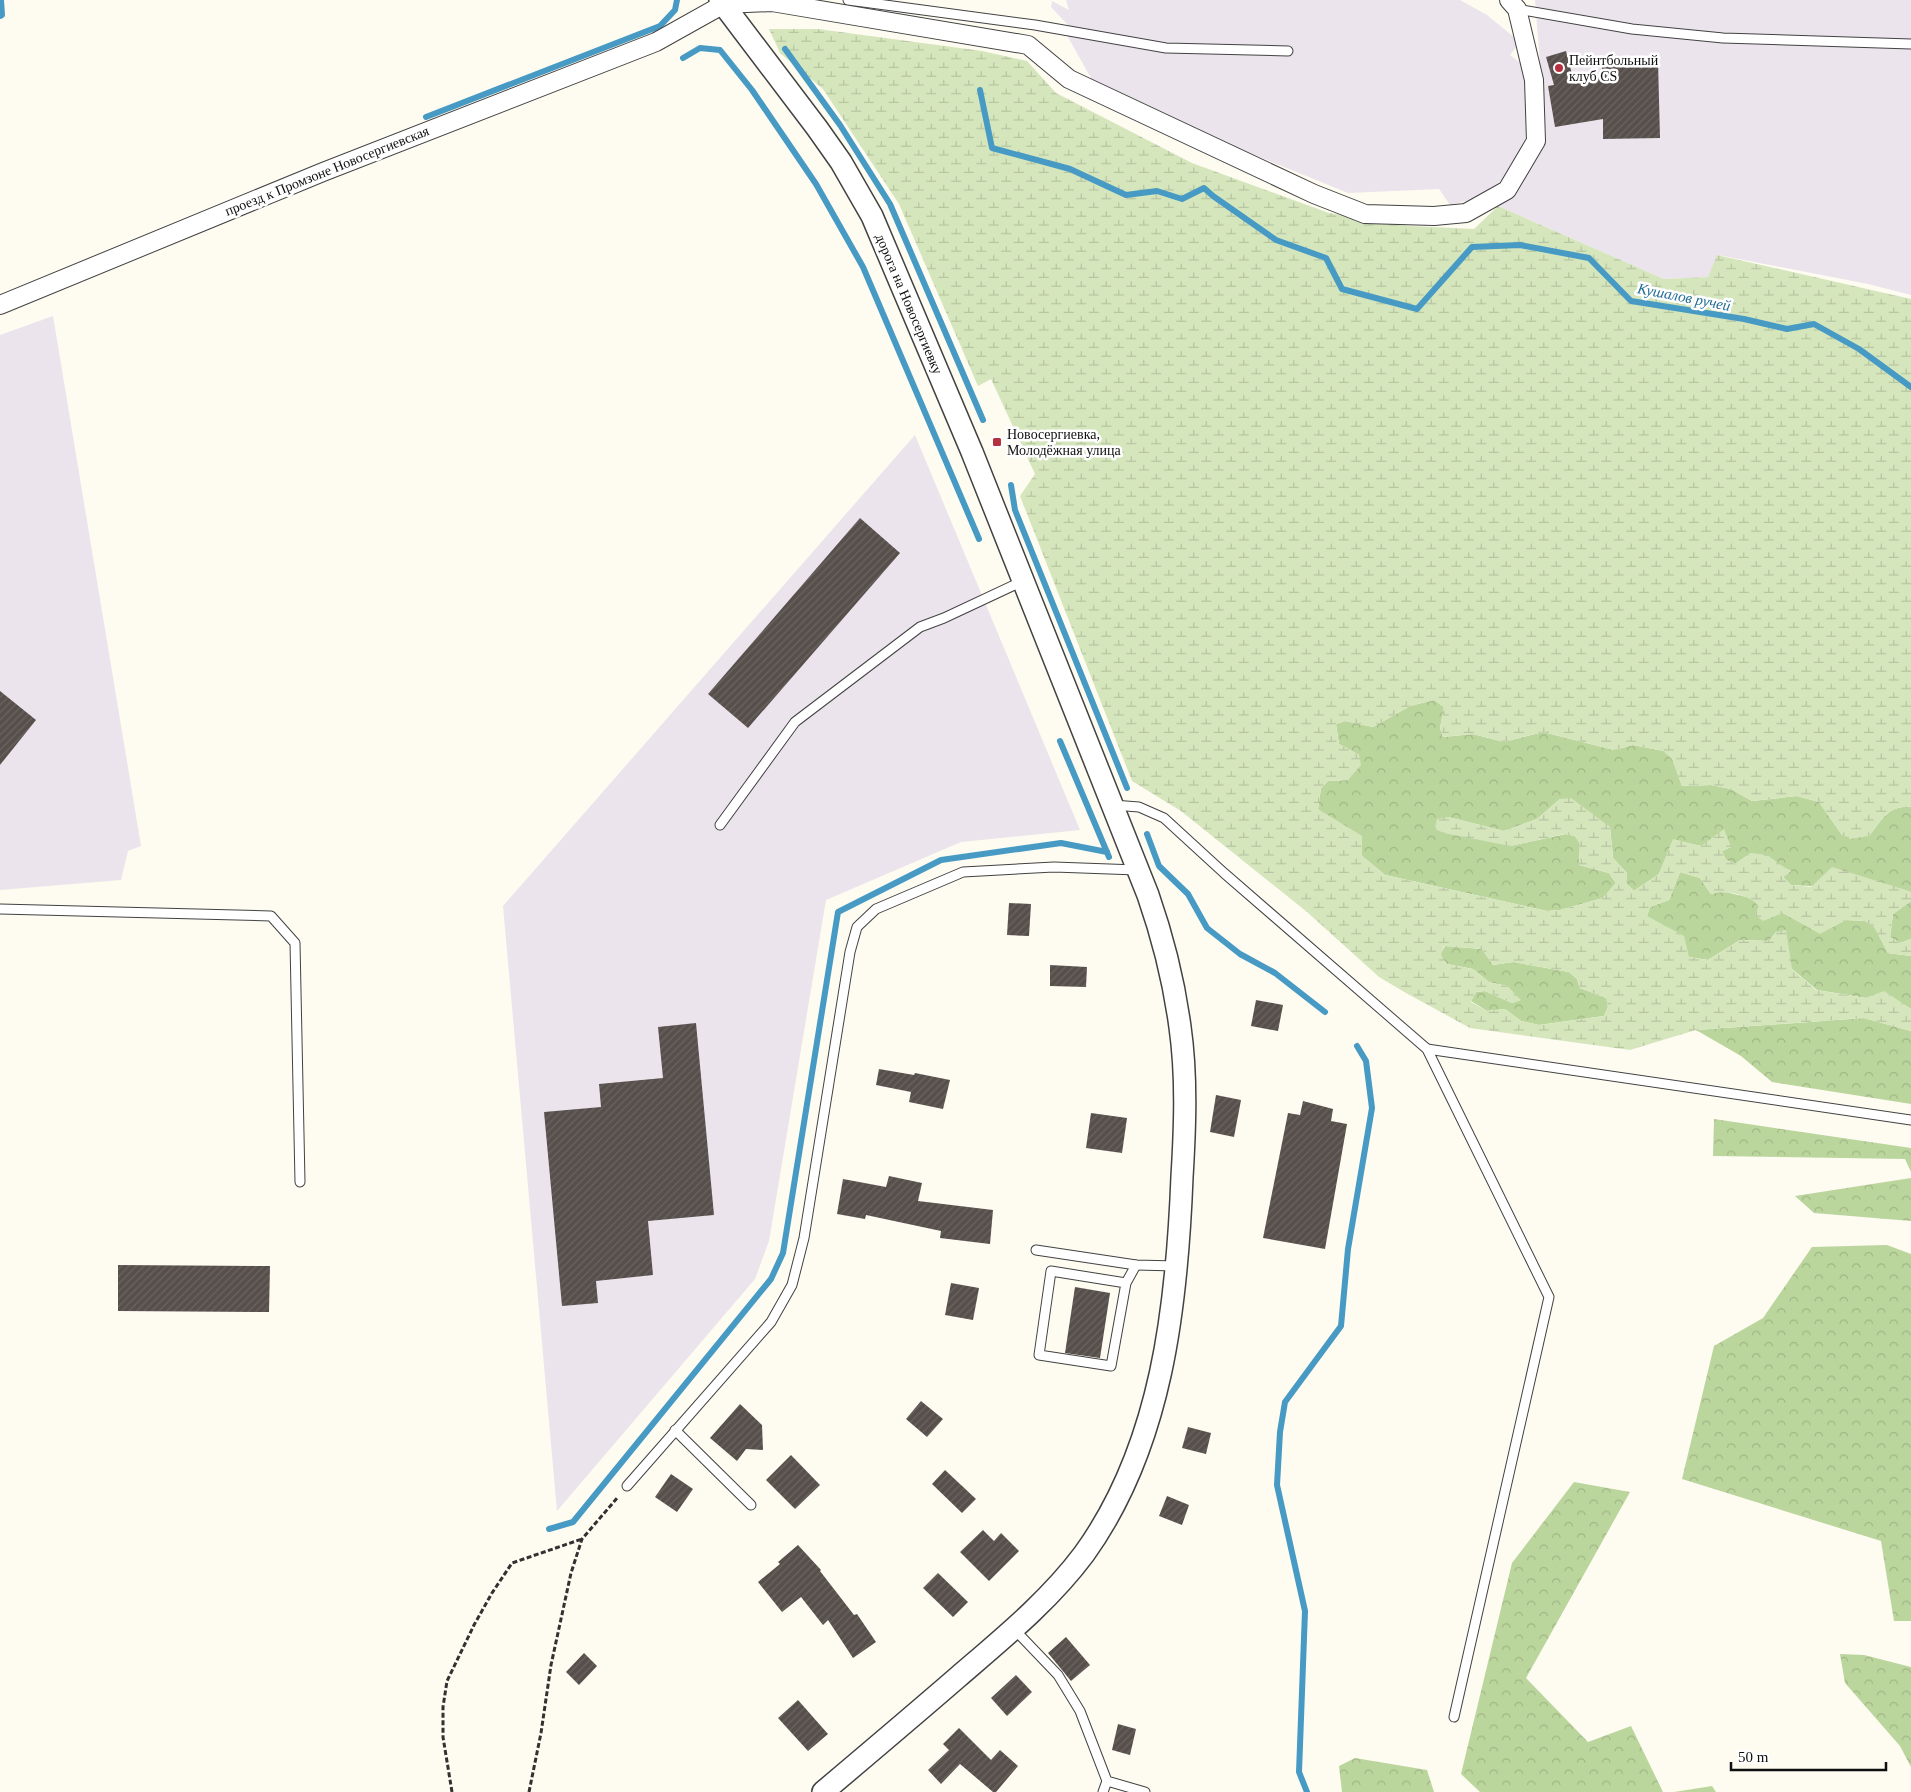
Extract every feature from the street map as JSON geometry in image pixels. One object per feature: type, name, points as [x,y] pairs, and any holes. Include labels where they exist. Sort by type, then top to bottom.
[{"type":"street","points":[[722,2],[777,1],[1028,45],[1069,79],[1314,194],[1365,214],[1434,216],[1466,213],[1507,190],[1536,141],[1534,80],[1513,5]]},
{"type":"street","name":"проезд к Промзоне Новосергиевская","points":[[0,305],[324,172],[656,42],[722,2]]},
{"type":"street","name":"дорога на Новосергиевку","points":[[722,2],[841,162],[872,216],[963,430],[1113,805],[1163,938],[1180,1028],[1184,1079],[1185,1128],[1181,1210],[1166,1345],[1156,1392],[1142,1437],[1127,1476],[1107,1517],[1084,1554],[1055,1588],[1014,1629],[823,1792]]},
{"type":"lane","points":[[848,0],[1035,25],[1166,48],[1288,50]]},
{"type":"lane","points":[[1513,5],[1632,29],[1724,38],[1911,44]]},
{"type":"lane","points":[[720,825],[795,722],[920,627],[944,618],[1023,580]]},
{"type":"lane","points":[[1113,805],[1139,807],[1164,818],[1224,873],[1427,1049],[1549,1297],[1454,1717]]},
{"type":"lane","points":[[627,1486],[771,1322],[792,1285],[804,1238],[850,952],[857,927],[876,909],[963,872],[1054,867],[1138,870]]},
{"type":"lane","points":[[0,909],[272,916],[295,942],[300,1182]]},
{"type":"lane","points":[[1427,1049],[1911,1120]]},
{"type":"lane","points":[[1036,1250],[1136,1266],[1176,1266]]},
{"type":"lane","points":[[1126,1282],[1050,1271],[1039,1355],[1112,1366],[1126,1282],[1136,1266]]},
{"type":"lane","points":[[675,1430],[751,1504]]},
{"type":"lane","points":[[1014,1629],[1058,1675],[1080,1712],[1107,1781],[1103,1792]]},
{"type":"lane","points":[[1107,1781],[1145,1792]]},
{"type":"path","points":[[529,1792],[541,1732],[551,1665],[571,1573],[582,1539],[627,1486]]},
{"type":"path","points":[[452,1792],[443,1737],[443,1707],[448,1681],[474,1625],[512,1562],[582,1539]]},
{"type":"shaded area","points":[[1066,0],[1460,0],[1487,15],[1520,42],[1510,55],[1523,65],[1530,100],[1529,142],[1507,177],[1474,199],[1450,205],[1439,189],[1348,193],[1132,105],[1096,87],[1064,30],[1068,25],[1051,7],[1052,1],[1069,10]]},
{"type":"shaded area","points":[[1535,0],[1911,0],[1911,295],[1868,284],[1718,255],[1708,277],[1664,279],[1498,206],[1507,198],[1546,140]]},
{"type":"shaded area","points":[[53,316],[141,846],[128,851],[121,880],[0,890],[0,335]]},
{"type":"shaded area","points":[[915,435],[1080,830],[961,842],[826,900],[769,1241],[755,1279],[557,1511],[503,906]]},
{"type":"green space","points":[[769,29],[818,29],[982,51],[1027,61],[1056,93],[1192,163],[1329,213],[1410,226],[1474,229],[1498,206],[1664,279],[1708,277],[1717,255],[1911,299],[1911,807],[1897,808],[1891,811],[1869,836],[1850,839],[1842,835],[1819,802],[1797,796],[1752,801],[1731,789],[1711,785],[1682,786],[1672,759],[1663,751],[1633,745],[1614,750],[1543,732],[1504,742],[1473,734],[1443,737],[1440,728],[1444,707],[1434,700],[1410,706],[1373,727],[1345,721],[1336,724],[1339,744],[1359,755],[1361,765],[1348,780],[1328,781],[1321,788],[1318,809],[1362,836],[1362,856],[1385,875],[1547,911],[1560,910],[1603,898],[1616,883],[1609,873],[1579,865],[1580,844],[1575,836],[1565,834],[1510,846],[1444,833],[1435,829],[1437,819],[1448,817],[1504,831],[1537,819],[1560,799],[1571,798],[1610,827],[1613,858],[1627,873],[1627,884],[1634,891],[1659,874],[1673,839],[1701,846],[1724,829],[1731,847],[1722,851],[1726,860],[1735,864],[1751,853],[1767,855],[1791,872],[1783,877],[1791,885],[1811,887],[1832,867],[1909,891],[1911,892],[1911,901],[1893,914],[1890,937],[1900,943],[1911,939],[1911,956],[1888,953],[1874,927],[1865,921],[1846,920],[1820,934],[1783,913],[1763,921],[1755,915],[1759,906],[1749,898],[1730,893],[1711,894],[1700,878],[1680,872],[1669,900],[1650,907],[1647,916],[1684,936],[1689,957],[1708,960],[1740,940],[1769,941],[1776,932],[1786,930],[1792,969],[1816,990],[1866,998],[1884,991],[1911,1009],[1911,1031],[1864,1018],[1696,1030],[1630,1050],[1470,1028],[1379,977],[1307,912],[1181,811],[1132,781],[1020,496],[1035,474],[991,379],[978,386],[899,204],[823,89],[780,53]],"holes":[[[1444,946],[1482,949],[1493,965],[1513,962],[1569,972],[1577,979],[1580,988],[1606,998],[1608,1007],[1604,1016],[1539,1025],[1521,1021],[1505,1009],[1487,1011],[1471,1002],[1476,992],[1485,991],[1512,1003],[1521,1000],[1507,986],[1489,982],[1473,969],[1447,964],[1441,955]]]},
{"type":"green space","points":[[1434,700],[1444,707],[1440,728],[1443,737],[1473,734],[1504,742],[1543,732],[1614,750],[1633,745],[1664,751],[1672,758],[1682,786],[1711,785],[1731,789],[1752,801],[1797,796],[1819,802],[1842,835],[1869,836],[1891,811],[1897,808],[1911,807],[1911,892],[1791,885],[1783,877],[1791,871],[1751,853],[1735,864],[1726,860],[1722,851],[1731,847],[1701,846],[1673,840],[1659,874],[1634,891],[1627,884],[1627,873],[1613,858],[1610,827],[1560,799],[1537,819],[1504,831],[1448,817],[1510,846],[1566,834],[1575,836],[1580,844],[1579,865],[1609,873],[1616,883],[1603,898],[1560,910],[1547,911],[1385,875],[1362,856],[1318,809],[1321,788],[1328,781],[1348,780],[1359,755],[1339,744],[1336,724],[1345,721],[1373,727],[1410,706]]},
{"type":"green space","points":[[1680,872],[1700,878],[1711,894],[1721,891],[1751,898],[1759,906],[1783,913],[1820,933],[1846,920],[1865,921],[1874,926],[1888,953],[1911,956],[1911,1009],[1884,992],[1866,998],[1817,990],[1792,969],[1776,932],[1769,941],[1740,940],[1708,960],[1689,957],[1647,916],[1650,907],[1669,900]]},
{"type":"green space","points":[[1911,901],[1911,939],[1900,943],[1890,937],[1893,914]]},
{"type":"green space","points":[[1445,946],[1482,949],[1493,965],[1513,962],[1569,972],[1577,979],[1580,988],[1606,998],[1608,1007],[1604,1016],[1539,1025],[1521,1021],[1505,1009],[1487,1011],[1471,1001],[1476,992],[1485,991],[1512,1003],[1520,1000],[1507,986],[1489,982],[1473,969],[1447,964],[1440,955]]},
{"type":"green space","points":[[1864,1018],[1911,1031],[1911,1104],[1772,1082],[1741,1056],[1696,1030]]},
{"type":"green space","points":[[1714,1119],[1911,1148],[1911,1172],[1905,1159],[1713,1156]]},
{"type":"green space","points":[[1911,1178],[1911,1221],[1814,1213],[1795,1196]]},
{"type":"green space","points":[[1887,1245],[1911,1254],[1911,1621],[1894,1621],[1881,1541],[1682,1479],[1714,1346],[1763,1318],[1812,1247]]},
{"type":"green space","points":[[1574,1482],[1630,1492],[1526,1678],[1588,1742],[1631,1726],[1663,1792],[1480,1792],[1461,1774],[1512,1563]]},
{"type":"green space","points":[[1840,1654],[1864,1655],[1911,1667],[1911,1767],[1900,1746],[1845,1683]]},
{"type":"green space","points":[[1355,1758],[1427,1770],[1434,1792],[1342,1792],[1339,1766]]},
{"type":"green space","points":[[1712,1786],[1716,1792],[1674,1792]]},
{"type":"building","points":[[1566,51],[1574,82],[1602,77],[1602,62],[1658,61],[1660,138],[1603,139],[1603,119],[1555,127],[1548,86],[1554,85],[1546,57]]},
{"type":"building","points":[[860,518],[900,553],[748,728],[708,694]]},
{"type":"building","points":[[0,691],[36,720],[0,765]]},
{"type":"building","points":[[1009,903],[1031,904],[1029,936],[1007,935]]},
{"type":"building","points":[[1050,965],[1087,967],[1086,987],[1050,986]]},
{"type":"building","points":[[1256,1000],[1283,1005],[1278,1031],[1251,1026]]},
{"type":"building","points":[[696,1023],[714,1215],[648,1221],[653,1275],[596,1281],[598,1303],[562,1306],[544,1112],[601,1107],[599,1084],[663,1078],[658,1027]]},
{"type":"building","points":[[879,1069],[914,1075],[915,1073],[950,1080],[943,1109],[909,1102],[911,1092],[876,1085]]},
{"type":"building","points":[[1216,1095],[1241,1100],[1234,1137],[1210,1132]]},
{"type":"building","points":[[1303,1101],[1333,1109],[1331,1121],[1347,1124],[1325,1249],[1263,1238],[1288,1113],[1300,1115]]},
{"type":"building","points":[[1091,1113],[1127,1118],[1122,1153],[1086,1148]]},
{"type":"building","points":[[889,1176],[922,1183],[918,1201],[993,1210],[990,1244],[940,1238],[941,1231],[866,1215],[865,1219],[837,1214],[843,1179],[886,1187]]},
{"type":"building","points":[[118,1265],[270,1266],[269,1312],[118,1311]]},
{"type":"building","points":[[951,1283],[979,1288],[973,1320],[945,1315]]},
{"type":"building","points":[[1075,1287],[1110,1293],[1100,1358],[1065,1353]]},
{"type":"building","points":[[921,1401],[943,1419],[927,1437],[906,1419]]},
{"type":"building","points":[[740,1404],[762,1425],[763,1450],[746,1449],[737,1461],[710,1438]]},
{"type":"building","points":[[1188,1427],[1211,1433],[1206,1454],[1182,1448]]},
{"type":"building","points":[[791,1455],[820,1485],[795,1509],[766,1480]]},
{"type":"building","points":[[945,1470],[976,1499],[962,1513],[932,1484]]},
{"type":"building","points":[[671,1474],[693,1489],[677,1512],[655,1497]]},
{"type":"building","points":[[1167,1496],[1189,1505],[1182,1525],[1159,1516]]},
{"type":"building","points":[[983,1530],[994,1541],[1001,1533],[1019,1551],[989,1581],[960,1552]]},
{"type":"building","points":[[798,1545],[821,1570],[854,1615],[857,1614],[876,1642],[853,1658],[828,1620],[823,1625],[801,1597],[782,1612],[758,1582],[780,1564],[778,1562]]},
{"type":"building","points":[[938,1573],[968,1602],[953,1617],[923,1588]]},
{"type":"building","points":[[1066,1637],[1090,1665],[1071,1681],[1048,1653]]},
{"type":"building","points":[[584,1653],[597,1666],[579,1685],[566,1672]]},
{"type":"building","points":[[1016,1675],[1032,1692],[1007,1716],[991,1698]]},
{"type":"building","points":[[798,1700],[828,1734],[808,1751],[778,1718]]},
{"type":"building","points":[[1118,1724],[1136,1729],[1130,1755],[1112,1750]]},
{"type":"building","points":[[959,1728],[991,1760],[1000,1750],[1018,1766],[996,1792],[993,1792],[960,1764],[941,1784],[928,1770],[949,1750],[943,1744]]},
{"type":"waterway","points":[[0,16],[2,15],[1,0]]},
{"type":"waterway","points":[[426,117],[660,26],[675,10],[677,0]]},
{"type":"waterway","points":[[683,58],[700,48],[720,50],[752,90],[816,184],[863,267],[979,539]]},
{"type":"waterway","points":[[785,49],[840,125],[890,204],[983,420]]},
{"type":"waterway","name":"Кушалов ручей","points":[[980,90],[992,148],[1070,169],[1126,195],[1157,191],[1182,199],[1204,188],[1276,240],[1326,258],[1342,289],[1417,309],[1472,247],[1520,245],[1589,258],[1631,301],[1744,319],[1787,329],[1814,324],[1859,349],[1911,387]]},
{"type":"waterway","points":[[1011,485],[1015,510],[1127,788]]},
{"type":"waterway","points":[[1060,741],[1109,857]]},
{"type":"waterway","points":[[1147,834],[1159,866],[1188,894],[1207,928],[1240,954],[1275,973],[1325,1012]]},
{"type":"waterway","points":[[549,1529],[573,1522],[771,1279],[783,1253],[838,912],[941,860],[1061,843],[1107,852]]},
{"type":"waterway","points":[[1307,1792],[1299,1772],[1305,1611],[1277,1485],[1280,1432],[1285,1402],[1341,1326],[1348,1249],[1372,1108],[1366,1061],[1357,1046]]},
{"type":"place","name":"Пейнтбольный клуб CS","points":[[1559,68]]},
{"type":"place","name":"Новосергиевка, Молодёжная улица","points":[[997,442]]}]
